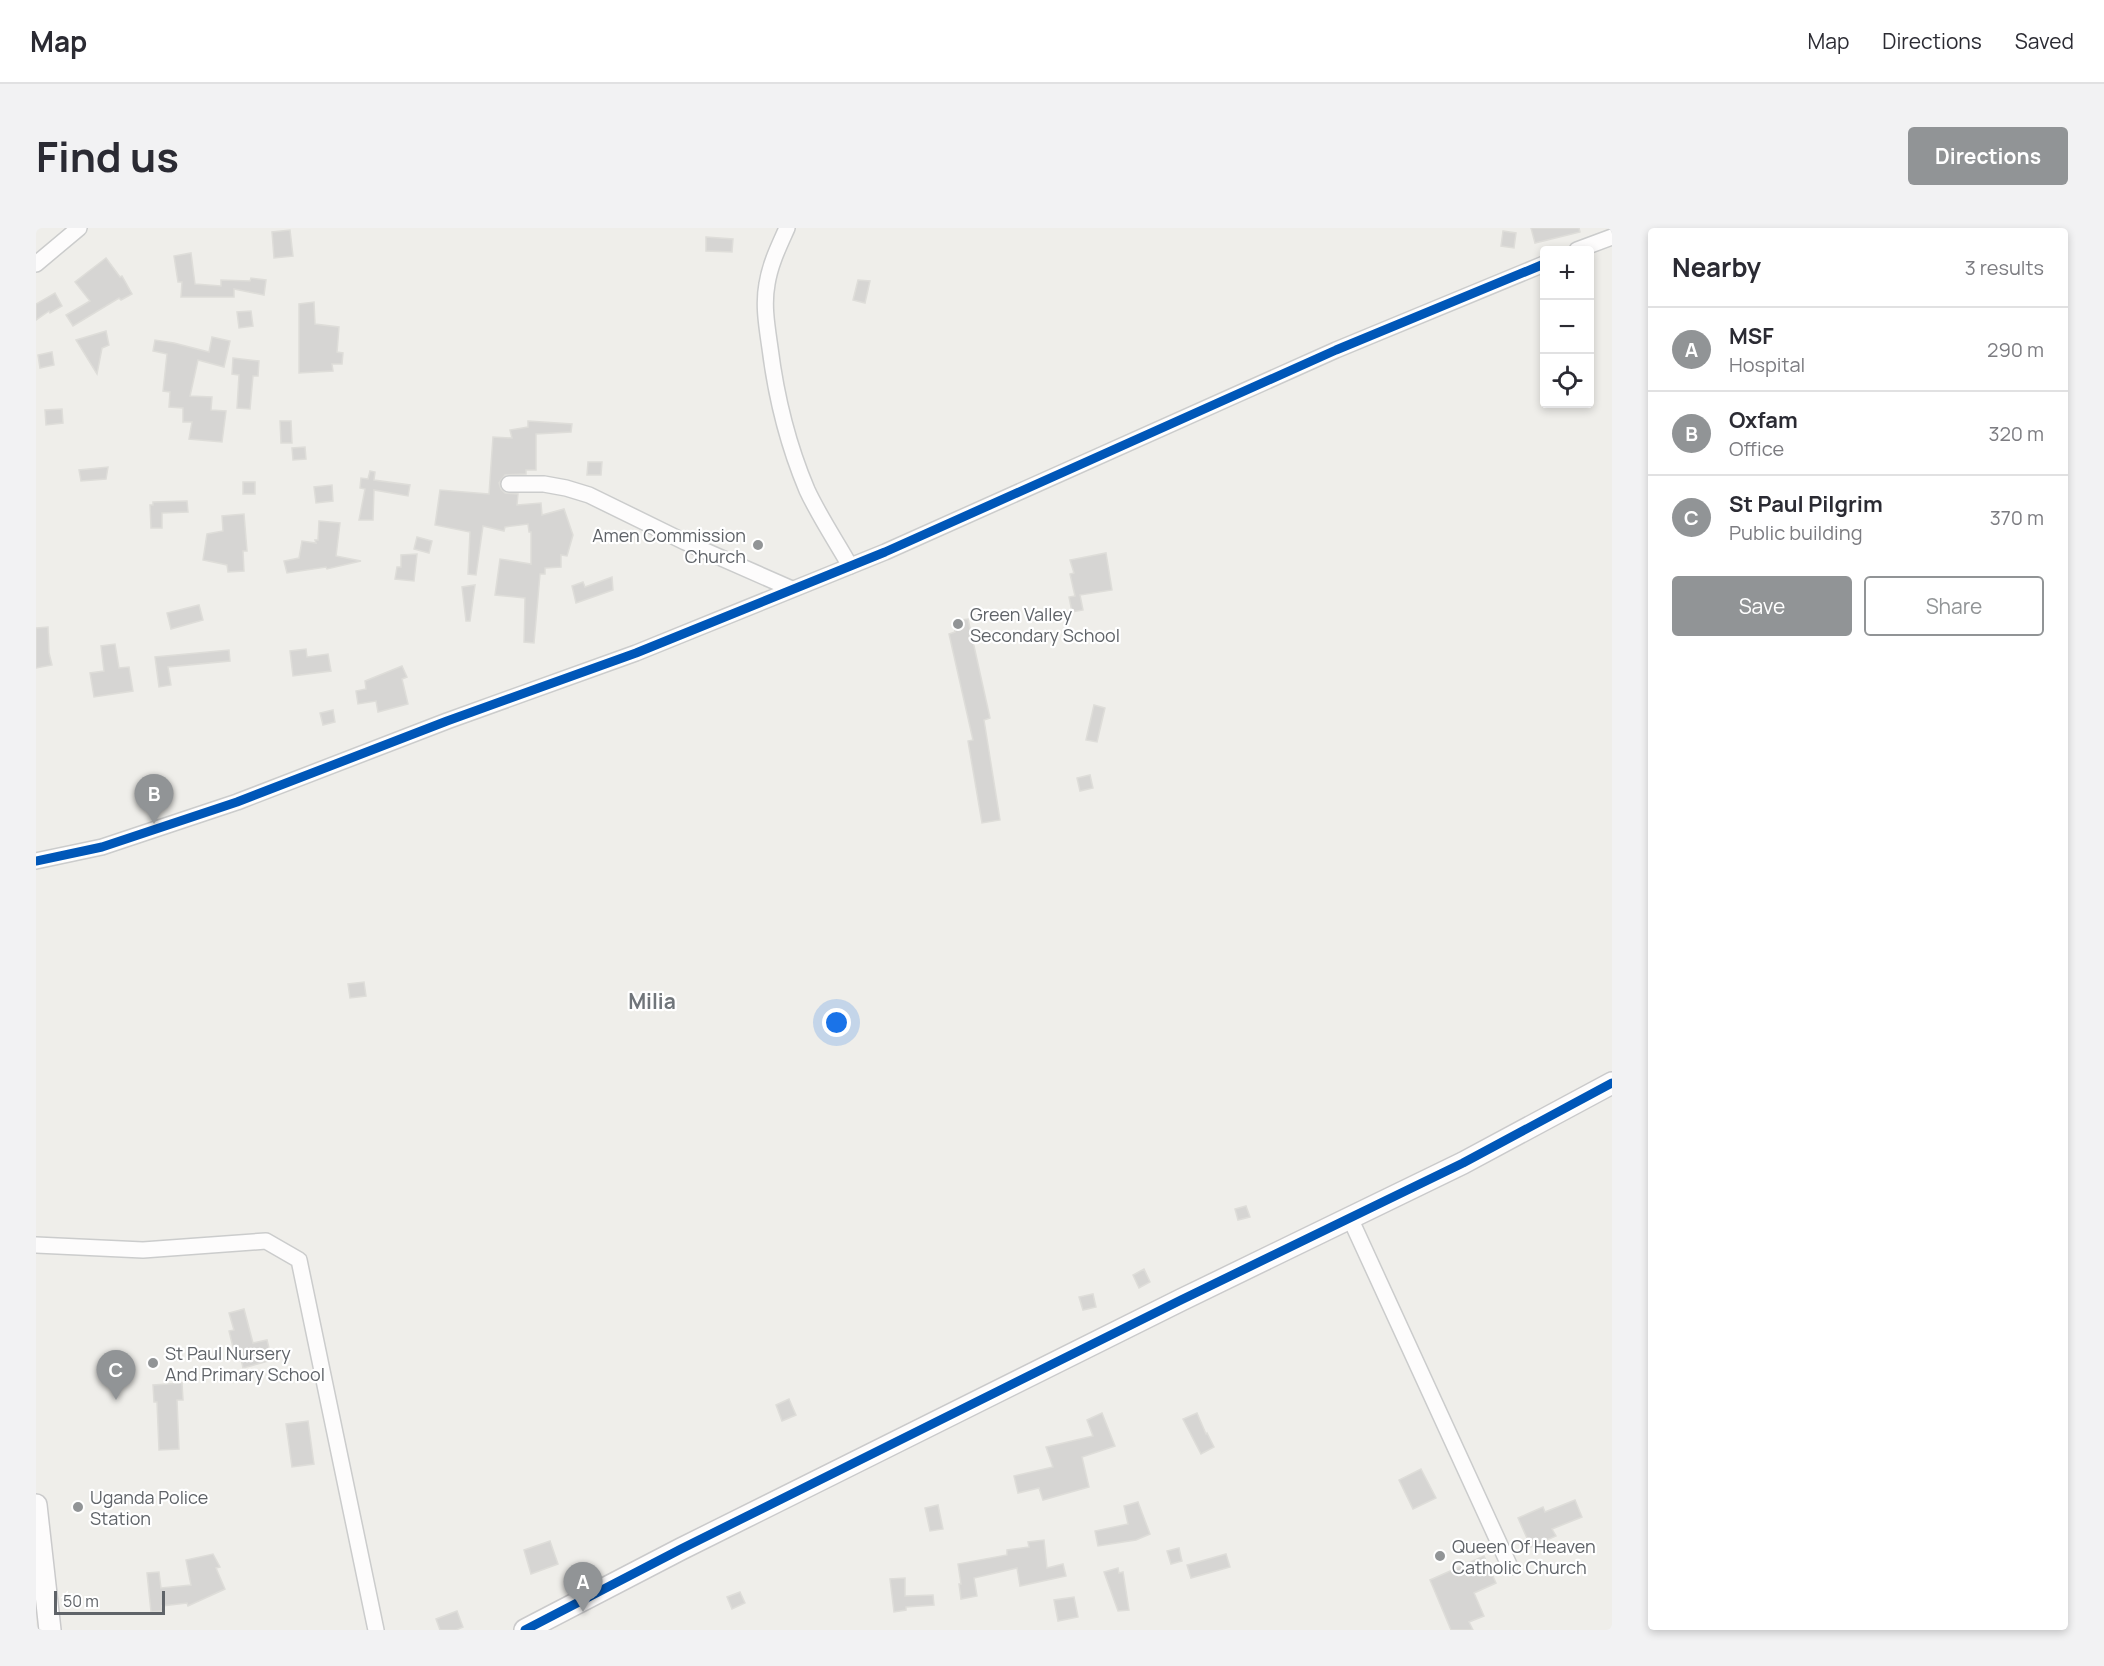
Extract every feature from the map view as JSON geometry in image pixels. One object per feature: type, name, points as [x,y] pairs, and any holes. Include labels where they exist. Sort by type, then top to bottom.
[{"type":"street","points":[[36,264],[79,228]]},
{"type":"street","points":[[787,228],[773,261],[766,288],[768,333],[776,388],[807,490],[850,566]]},
{"type":"street","points":[[1588,246],[1612,237]]},
{"type":"street","points":[[36,861],[102,847],[237,801],[447,721],[636,653],[885,552],[1336,350],[1540,266]]},
{"type":"street","points":[[509,484],[543,484],[589,495],[685,542],[792,589]]},
{"type":"street","points":[[525,1630],[1171,1305],[1462,1163],[1612,1083]]},
{"type":"street","points":[[1350,1218],[1510,1567]]},
{"type":"street","points":[[36,1245],[143,1250],[266,1241],[299,1260],[376,1630]]},
{"type":"street","points":[[36,1505],[50,1630]]},
{"type":"building","points":[[1531,228],[1579,228],[1580,232],[1535,243]]},
{"type":"building","points":[[290,230],[293,256],[274,258],[272,232]]},
{"type":"building","points":[[1503,231],[1516,233],[1514,248],[1501,246]]},
{"type":"building","points":[[706,237],[733,239],[732,252],[706,251]]},
{"type":"building","points":[[191,253],[195,284],[221,286],[221,280],[250,281],[251,278],[266,280],[264,295],[234,289],[234,297],[181,297],[182,282],[178,282],[174,256]]},
{"type":"building","points":[[106,258],[120,277],[122,276],[132,294],[121,300],[119,298],[73,326],[66,315],[90,301],[75,282]]},
{"type":"building","points":[[858,280],[870,281],[865,303],[853,300]]},
{"type":"building","points":[[55,293],[62,306],[36,320],[36,304]]},
{"type":"building","points":[[314,302],[315,324],[339,327],[337,352],[343,353],[342,364],[332,364],[333,371],[299,373],[299,304]]},
{"type":"building","points":[[251,311],[253,326],[239,328],[237,312]]},
{"type":"building","points":[[106,331],[109,345],[102,348],[97,374],[76,340]]},
{"type":"building","points":[[212,337],[230,341],[224,367],[198,360],[190,396],[212,397],[211,410],[226,411],[222,442],[189,439],[192,422],[183,422],[183,408],[169,407],[170,392],[163,391],[167,354],[153,351],[155,340],[209,352]]},
{"type":"building","points":[[52,352],[54,365],[40,368],[38,355]]},
{"type":"building","points":[[233,358],[259,361],[258,376],[253,376],[250,409],[237,408],[239,375],[232,374]]},
{"type":"building","points":[[62,409],[63,423],[46,425],[45,410]]},
{"type":"building","points":[[280,421],[291,421],[292,443],[281,443]]},
{"type":"building","points":[[528,421],[572,424],[571,432],[536,434],[536,470],[526,470],[526,474],[505,475],[499,483],[505,493],[518,494],[517,505],[541,503],[542,515],[564,509],[573,535],[567,556],[561,555],[561,567],[545,568],[545,574],[540,574],[534,643],[524,642],[525,598],[495,595],[500,559],[531,564],[531,532],[529,532],[528,524],[505,527],[504,531],[483,526],[476,575],[468,574],[470,532],[435,525],[440,490],[489,494],[493,437],[512,438],[510,430],[528,427]]},
{"type":"building","points":[[305,447],[306,459],[293,460],[292,448]]},
{"type":"building","points":[[588,462],[602,462],[601,475],[587,475]]},
{"type":"building","points":[[108,467],[106,479],[81,481],[79,470]]},
{"type":"building","points":[[370,471],[375,472],[374,480],[410,485],[408,496],[374,490],[373,520],[359,520],[365,489],[360,488],[361,478],[368,479]]},
{"type":"building","points":[[243,482],[255,482],[255,494],[243,494]]},
{"type":"building","points":[[332,485],[333,501],[316,503],[314,487]]},
{"type":"building","points":[[187,501],[188,512],[162,513],[162,528],[151,528],[150,505],[153,505],[153,502]]},
{"type":"building","points":[[244,514],[247,551],[243,551],[244,571],[228,572],[227,565],[203,560],[207,534],[223,531],[222,516]]},
{"type":"building","points":[[319,521],[340,523],[336,556],[361,561],[327,569],[326,567],[287,573],[284,561],[299,558],[302,541],[316,543],[315,540],[318,540]]},
{"type":"building","points":[[417,537],[432,541],[429,553],[414,549]]},
{"type":"building","points":[[1106,553],[1112,590],[1080,595],[1083,610],[1072,612],[1069,597],[1075,596],[1070,574],[1074,573],[1070,560]]},
{"type":"building","points":[[417,554],[414,581],[395,579],[397,567],[401,567],[401,555]]},
{"type":"building","points":[[612,577],[613,590],[576,603],[572,586],[583,582],[585,587]]},
{"type":"building","points":[[475,585],[470,621],[466,621],[462,587]]},
{"type":"building","points":[[199,605],[203,620],[171,629],[167,613]]},
{"type":"building","points":[[968,619],[990,718],[984,720],[1000,820],[982,823],[968,741],[973,740],[949,634],[955,632],[954,621]]},
{"type":"building","points":[[48,627],[52,665],[36,668],[36,628]]},
{"type":"building","points":[[115,644],[119,668],[129,667],[133,691],[94,697],[90,673],[104,671],[101,646]]},
{"type":"building","points":[[306,649],[307,657],[328,654],[331,671],[293,676],[290,651]]},
{"type":"building","points":[[229,650],[230,661],[168,667],[171,685],[159,687],[155,657]]},
{"type":"building","points":[[402,666],[407,677],[402,679],[408,704],[378,712],[376,701],[358,704],[356,691],[366,689],[365,681]]},
{"type":"building","points":[[1094,705],[1105,708],[1097,742],[1086,740]]},
{"type":"building","points":[[333,710],[335,722],[323,725],[320,713]]},
{"type":"building","points":[[1090,775],[1093,788],[1080,791],[1077,778]]},
{"type":"building","points":[[364,982],[366,996],[350,998],[348,984]]},
{"type":"building","points":[[1246,1206],[1250,1217],[1238,1220],[1235,1209]]},
{"type":"building","points":[[1144,1269],[1150,1282],[1139,1288],[1133,1275]]},
{"type":"building","points":[[1093,1294],[1096,1307],[1083,1310],[1079,1297]]},
{"type":"building","points":[[244,1309],[253,1343],[267,1340],[272,1360],[243,1368],[239,1350],[234,1351],[229,1331],[234,1330],[229,1313]]},
{"type":"building","points":[[182,1383],[183,1400],[177,1400],[179,1449],[159,1450],[157,1402],[154,1402],[153,1385]]},
{"type":"building","points":[[789,1399],[796,1415],[782,1421],[776,1405]]},
{"type":"building","points":[[1102,1413],[1115,1446],[1082,1457],[1089,1487],[1043,1500],[1039,1488],[1018,1493],[1014,1476],[1053,1467],[1046,1447],[1093,1436],[1087,1420]]},
{"type":"building","points":[[1197,1413],[1214,1447],[1201,1454],[1183,1419]]},
{"type":"building","points":[[308,1421],[314,1464],[292,1467],[286,1424]]},
{"type":"building","points":[[1421,1469],[1436,1498],[1413,1509],[1399,1480]]},
{"type":"building","points":[[1575,1500],[1582,1517],[1552,1529],[1556,1536],[1531,1547],[1518,1518],[1543,1507],[1545,1512]]},
{"type":"building","points":[[1138,1502],[1150,1534],[1136,1540],[1098,1546],[1095,1531],[1128,1524],[1124,1506]]},
{"type":"building","points":[[938,1505],[943,1529],[930,1531],[925,1508]]},
{"type":"building","points":[[1044,1540],[1047,1568],[1063,1564],[1066,1576],[1020,1586],[1017,1568],[974,1578],[977,1596],[961,1599],[958,1564],[1007,1555],[1007,1550],[1029,1547],[1028,1542]]},
{"type":"building","points":[[550,1541],[558,1564],[531,1574],[524,1550]]},
{"type":"building","points":[[1179,1548],[1182,1561],[1171,1564],[1167,1551]]},
{"type":"building","points":[[213,1554],[220,1567],[216,1568],[225,1589],[188,1606],[187,1603],[162,1606],[163,1611],[151,1612],[147,1573],[159,1572],[161,1588],[191,1585],[186,1560]]},
{"type":"building","points":[[1226,1554],[1230,1567],[1191,1578],[1187,1565]]},
{"type":"building","points":[[1484,1556],[1496,1583],[1474,1593],[1484,1616],[1469,1622],[1473,1630],[1451,1630],[1430,1580]]},
{"type":"building","points":[[1118,1568],[1119,1573],[1123,1572],[1129,1610],[1118,1611],[1104,1572]]},
{"type":"building","points":[[905,1578],[905,1596],[933,1595],[934,1605],[906,1607],[906,1610],[894,1612],[890,1579]]},
{"type":"building","points":[[740,1592],[745,1603],[732,1609],[727,1597]]},
{"type":"building","points":[[1074,1597],[1078,1617],[1058,1621],[1054,1600]]},
{"type":"building","points":[[457,1611],[463,1627],[456,1630],[440,1630],[436,1619]]},
{"type":"cycle path","points":[[36,861],[102,847],[237,802],[447,721],[636,653],[885,552],[1336,350],[1540,266]]},
{"type":"cycle path","points":[[525,1630],[681,1549],[1181,1300],[1463,1163],[1612,1083]]},
{"type":"place","name":"Amen Commission Church","points":[[758,545]]},
{"type":"place","name":"Green Valley Secondary School","points":[[958,624]]},
{"type":"place","name":"Oxfam","points":[[154,824]]},
{"type":"place","name":"St Paul Nursery And Primary School","points":[[153,1363]]},
{"type":"place","name":"St Paul Pilgrim","points":[[116,1400]]},
{"type":"place","name":"Uganda Police Station","points":[[78,1507]]},
{"type":"place","name":"Queen Of Heaven Catholic Church","points":[[1440,1556]]},
{"type":"place","name":"MSF","points":[[583,1612]]},
{"type":"district","name":"Milia","points":[[652,1001]]}]
